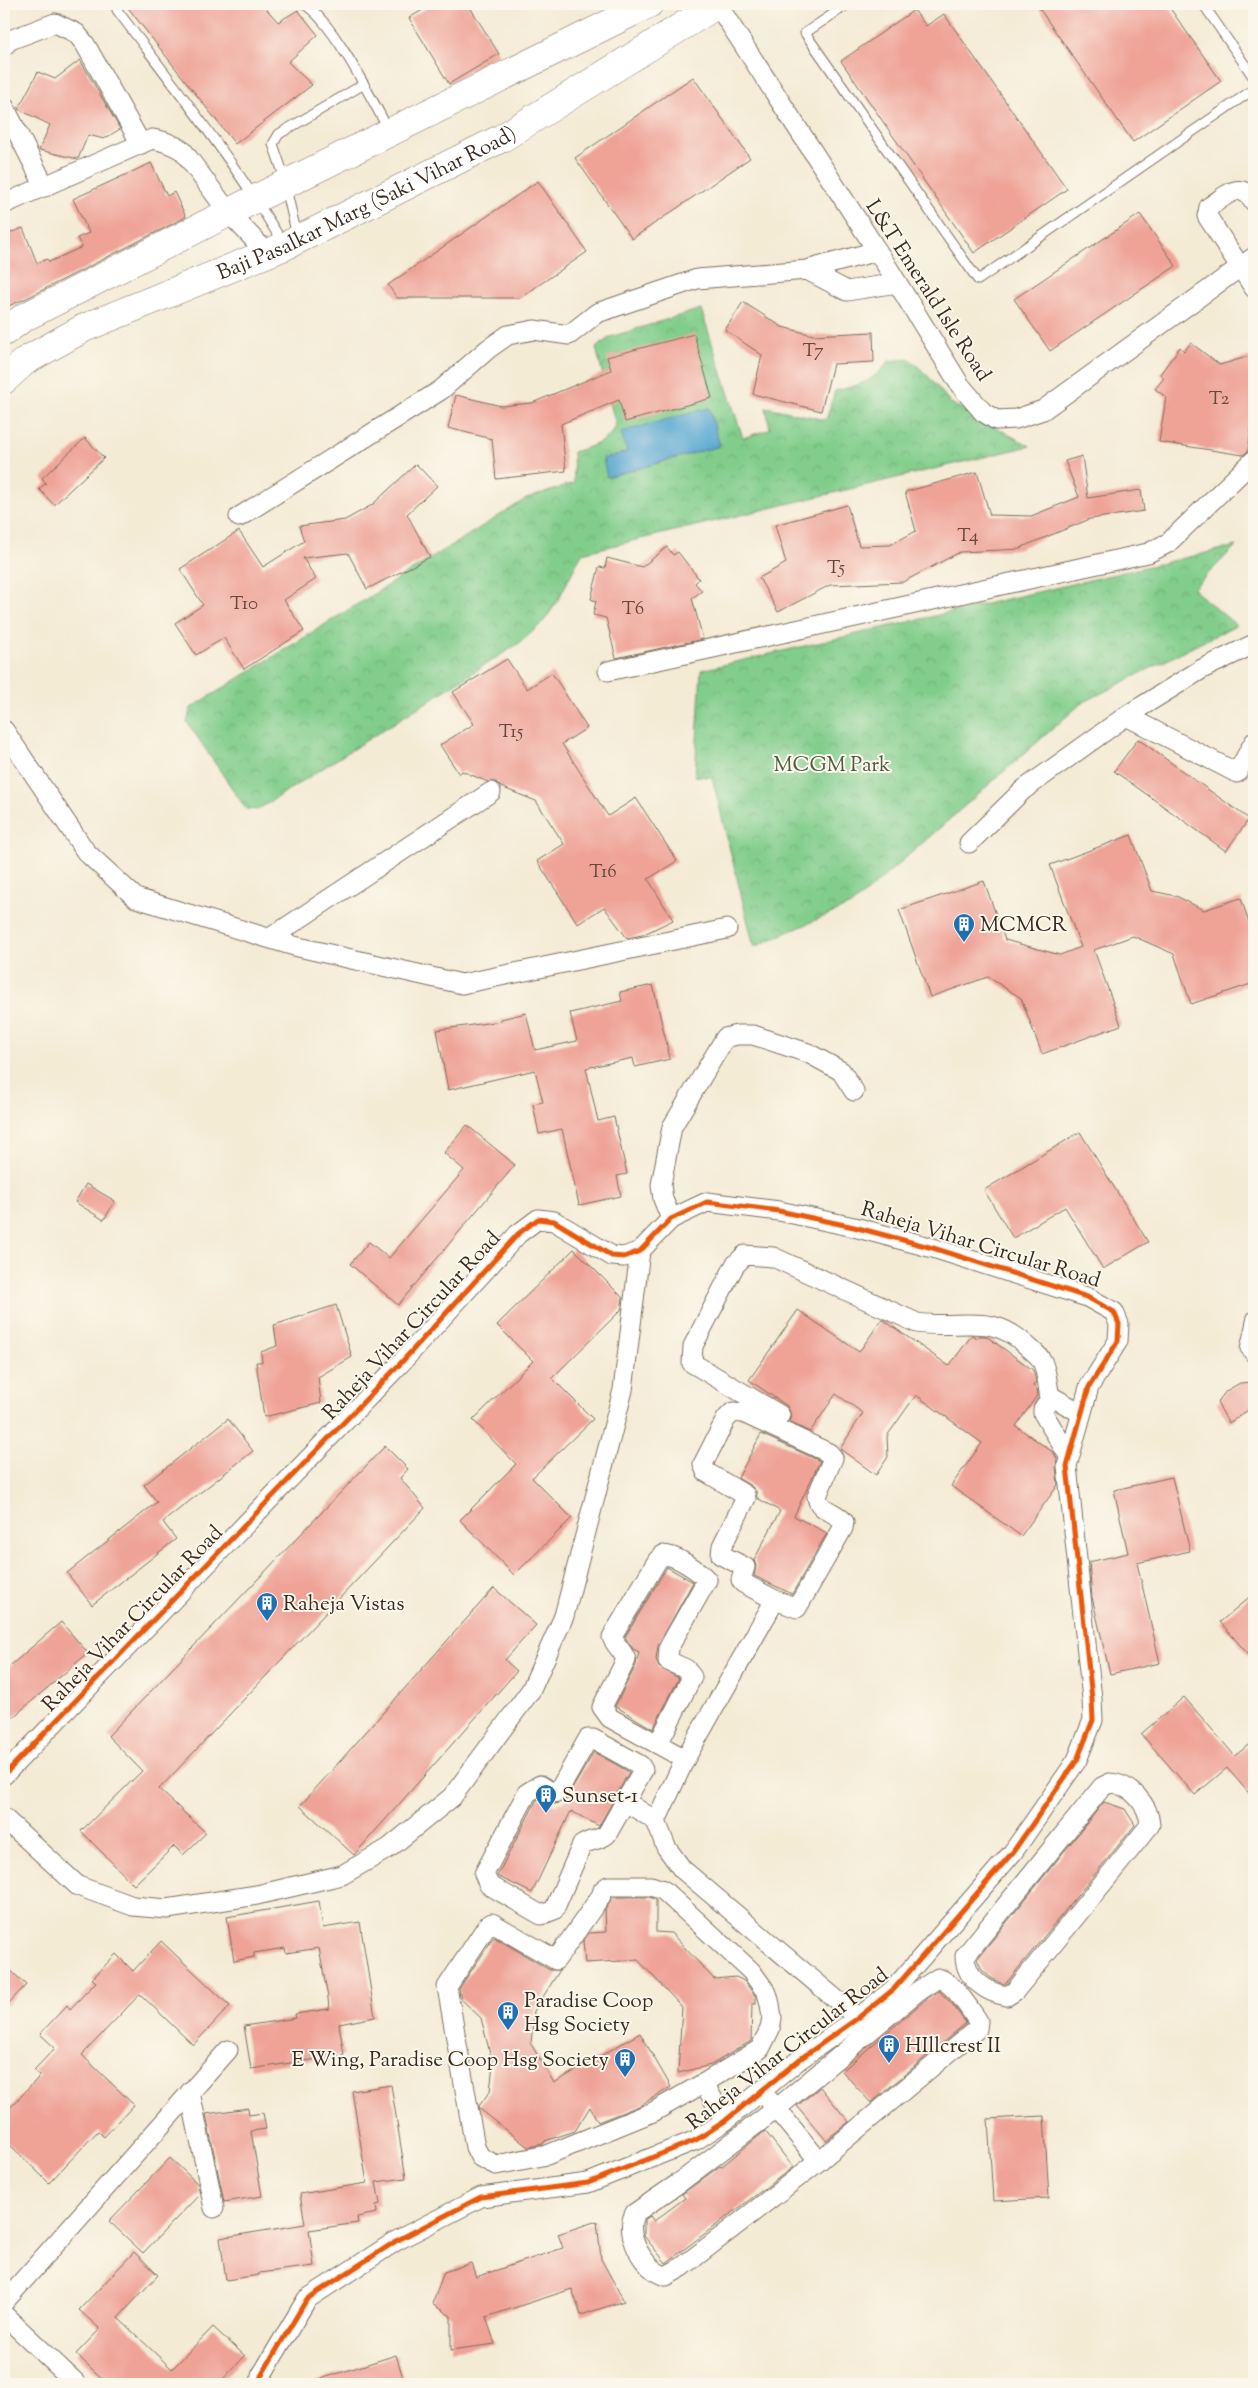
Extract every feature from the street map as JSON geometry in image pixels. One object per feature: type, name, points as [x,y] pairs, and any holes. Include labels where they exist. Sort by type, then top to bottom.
[{"type":"main road","points":[[4,329],[257,198],[285,186],[649,4]]},
{"type":"main road","name":"Baji Pasalkar Marg (Saki Vihar Road)","points":[[4,380],[25,361],[84,328],[284,247],[502,138],[717,4]]},
{"type":"street","name":"L&T Emerald Isle Road","points":[[717,4],[897,283],[960,385],[983,412],[996,420],[1016,420],[1042,410],[1247,262]]},
{"type":"street","points":[[4,46],[10,40],[55,23],[76,33],[85,44],[141,144]]},
{"type":"street","points":[[4,106],[45,187]]},
{"type":"street","points":[[4,204],[152,139],[174,144],[183,151],[229,213],[284,247]]},
{"type":"street","points":[[1254,202],[1248,192],[1240,189],[1209,207],[1207,216],[1247,262],[1254,288]]},
{"type":"street","points":[[239,517],[441,390],[488,349],[508,335],[534,330],[569,335],[597,313],[697,278],[807,270],[876,251]]},
{"type":"street","points":[[807,270],[847,291],[897,283]]},
{"type":"street","points":[[608,671],[1148,553],[1168,543],[1254,460]]},
{"type":"street","points":[[969,843],[1023,790],[1126,716],[1202,669],[1254,644]]},
{"type":"street","points":[[1126,716],[1237,772],[1254,742]]},
{"type":"street","points":[[4,730],[86,852],[136,898],[294,946],[462,984],[727,929]]},
{"type":"street","points":[[270,938],[491,792]]},
{"type":"street","points":[[672,1219],[663,1199],[661,1185],[672,1127],[725,1038],[737,1035],[753,1035],[808,1053],[841,1071],[854,1091]]},
{"type":"street","name":"Raheja Vihar Circular Road","points":[[4,1775],[399,1365],[518,1234],[538,1219],[554,1221],[612,1256],[624,1257],[640,1251],[672,1219],[707,1202],[779,1211],[854,1227],[933,1248],[1087,1297],[1114,1312],[1119,1324],[1118,1341],[1089,1386],[1066,1466],[1093,1720],[1077,1760],[1013,1852],[894,1989],[858,2018],[800,2059],[725,2121],[696,2140],[588,2183],[481,2197],[396,2241],[307,2299],[261,2376],[260,2384]]},
{"type":"street","points":[[4,1818],[78,1886],[133,1906],[167,1909],[257,1895],[342,1875],[389,1848],[452,1797],[531,1690],[564,1616],[623,1390],[640,1251]]},
{"type":"street","points":[[780,1415],[692,1363],[693,1346],[735,1265],[745,1255],[772,1257],[917,1323],[935,1326],[994,1325],[1006,1330],[1024,1343],[1042,1361],[1050,1399]]},
{"type":"street","points":[[1050,1399],[1061,1401],[1081,1412]]},
{"type":"street","points":[[1050,1399],[1044,1405],[1043,1413],[1069,1456]]},
{"type":"street","points":[[733,1412],[743,1413],[829,1453],[832,1458],[817,1496],[820,1506],[840,1517],[844,1522],[843,1528],[797,1608],[775,1600],[743,1583],[741,1580],[745,1567],[721,1555],[722,1546],[746,1498],[745,1495],[706,1472],[703,1464],[726,1419],[733,1412]]},
{"type":"street","points":[[658,1744],[692,1678],[686,1669],[668,1660],[669,1647],[707,1580],[702,1574],[670,1555],[663,1556],[657,1561],[612,1637],[615,1645],[624,1652],[626,1660],[602,1707],[610,1718],[685,1759]]},
{"type":"street","points":[[656,1821],[685,1759],[775,1600]]},
{"type":"street","points":[[588,1739],[593,1739],[640,1765],[643,1770],[626,1802],[607,1834],[601,1839],[590,1840],[582,1845],[554,1910],[541,1915],[489,1885],[484,1874],[527,1794],[540,1785],[553,1793],[558,1792],[588,1739]]},
{"type":"street","points":[[1110,1783],[1118,1784],[1144,1804],[1150,1816],[1150,1825],[1015,1990],[1007,1996],[997,1995],[979,1984],[968,1971],[965,1956],[1033,1871],[1102,1787],[1110,1783]]},
{"type":"street","points":[[626,1802],[656,1821],[666,1847],[682,1869],[858,2018]]},
{"type":"street","points":[[1013,1852],[1033,1871]]},
{"type":"street","points":[[608,1886],[651,1886],[663,1890],[751,1970],[766,1993],[770,2004],[772,2018],[770,2029],[760,2049],[704,2083],[652,2112],[547,2155],[496,2165],[487,2162],[480,2157],[475,2146],[447,1987],[487,1926],[492,1923],[556,1960],[603,1890],[608,1886]]},
{"type":"street","points":[[938,1978],[946,1980],[978,2021],[977,2029],[819,2161],[682,2267],[666,2276],[654,2271],[631,2235],[630,2220],[635,2213],[658,2198],[776,2109],[924,1987],[938,1978]]},
{"type":"street","points":[[4,2302],[228,2050]]},
{"type":"street","points":[[704,2083],[725,2121]]},
{"type":"street","points":[[762,2091],[819,2161]]},
{"type":"street","points":[[190,2092],[214,2208]]},
{"type":"street","points":[[4,2315],[77,2384]]},
{"type":"lane","points":[[118,4],[117,10],[257,198],[284,247]]},
{"type":"lane","points":[[848,4],[805,33],[978,280],[1254,89]]},
{"type":"lane","points":[[1203,4],[1254,78]]},
{"type":"lane","points":[[308,5],[344,51],[390,134]]},
{"type":"lane","points":[[284,247],[285,186],[282,170],[273,144],[279,134],[364,84]]},
{"type":"lane","points":[[1252,1317],[1245,1349],[1254,1361]]},
{"type":"green space","points":[[701,309],[743,438],[770,429],[766,407],[826,420],[835,391],[865,382],[877,374],[889,361],[910,359],[928,376],[951,403],[1030,446],[582,553],[557,602],[544,621],[521,642],[257,810],[246,809],[187,722],[191,708],[526,499],[574,483],[573,452],[603,441],[616,426],[596,348],[610,337]]},
{"type":"green space","name":"MCGM Park","points":[[1236,546],[1193,589],[1236,625],[1082,703],[853,904],[754,947],[712,777],[695,776],[701,670]]},
{"type":"water","points":[[709,408],[720,446],[607,477],[603,459],[627,452],[621,432]]},
{"type":"building","points":[[125,4],[262,4],[278,22],[298,10],[318,35],[288,62],[312,85],[235,144]]},
{"type":"building","points":[[433,4],[468,4],[499,54],[449,84],[409,18]]},
{"type":"building","points":[[1036,4],[1167,4],[1221,81],[1133,142]]},
{"type":"building","points":[[914,10],[926,26],[944,14],[1067,189],[974,253],[841,61]]},
{"type":"building","points":[[80,60],[120,129],[104,139],[88,135],[78,159],[39,150],[50,125],[18,109],[38,72],[55,79]]},
{"type":"building","points":[[693,77],[750,158],[632,239],[575,158]]},
{"type":"building","points":[[151,163],[167,196],[174,192],[186,217],[4,308],[4,235],[23,228],[37,263],[47,259],[49,262],[82,247],[77,238],[89,233],[73,199]]},
{"type":"building","points":[[538,181],[587,252],[520,298],[397,298],[388,285]]},
{"type":"building","points":[[1140,214],[1176,266],[1050,351],[1014,299]]},
{"type":"building","points":[[743,302],[782,327],[813,335],[873,332],[874,362],[833,364],[821,411],[753,394],[762,355],[725,330]]},
{"type":"building","points":[[694,334],[712,398],[625,422],[619,400],[561,424],[566,471],[496,479],[492,439],[448,428],[456,395],[501,406],[532,403],[611,370],[607,357]]},
{"type":"building","points":[[1191,343],[1220,365],[1250,356],[1254,371],[1254,409],[1248,451],[1243,455],[1159,442],[1166,397],[1155,389],[1164,378],[1160,374],[1180,347],[1184,351]]},
{"type":"building","points":[[85,438],[104,458],[54,505],[39,489],[46,483],[42,478]]},
{"type":"building","points":[[1082,456],[1088,498],[1141,490],[1144,511],[1090,519],[1021,549],[960,552],[903,582],[830,585],[778,612],[759,578],[786,563],[775,525],[847,505],[859,546],[890,545],[916,531],[905,492],[977,472],[990,515],[1031,516],[1079,497],[1065,461]]},
{"type":"building","points":[[416,464],[437,486],[407,514],[430,557],[367,589],[348,553],[303,558],[316,579],[284,600],[304,631],[244,669],[224,638],[196,655],[175,623],[203,605],[180,569],[239,531],[263,567],[304,541],[299,526],[345,520],[372,505]]},
{"type":"building","points":[[667,547],[673,555],[678,552],[699,579],[695,583],[702,591],[692,598],[703,639],[616,658],[606,618],[593,615],[596,601],[591,599],[599,567],[605,568],[607,558],[642,567]]},
{"type":"building","points":[[507,659],[527,689],[552,673],[587,728],[562,744],[608,816],[636,798],[677,861],[648,879],[673,920],[642,935],[627,938],[604,907],[578,924],[537,861],[564,844],[536,801],[501,787],[496,782],[488,782],[462,771],[459,774],[440,745],[474,724],[453,692]]},
{"type":"building","points":[[1138,739],[1249,819],[1226,851],[1114,771]]},
{"type":"building","name":"MCMCR","points":[[1131,835],[1152,891],[1176,896],[1204,910],[1241,898],[1254,939],[1254,983],[1191,1004],[1174,954],[1133,936],[1094,950],[1121,1025],[1042,1054],[1021,998],[988,977],[930,997],[899,910],[984,881],[1005,940],[1060,955],[1081,947],[1050,865]]},
{"type":"building","points":[[653,985],[670,1059],[635,1067],[633,1058],[586,1068],[598,1121],[614,1117],[627,1174],[617,1176],[621,1196],[579,1205],[562,1129],[539,1134],[533,1104],[543,1102],[535,1070],[448,1090],[437,1030],[501,1021],[501,1019],[526,1013],[535,1050],[577,1041],[570,1013],[622,1001],[620,992]]},
{"type":"building","points":[[467,1125],[515,1165],[398,1305],[350,1264],[369,1242],[389,1258],[464,1170],[444,1153]]},
{"type":"building","points":[[1080,1132],[1148,1242],[1103,1269],[1065,1207],[1013,1238],[984,1190]]},
{"type":"building","points":[[86,1184],[115,1201],[104,1220],[75,1202]]},
{"type":"building","points":[[574,1249],[623,1298],[621,1310],[552,1378],[593,1419],[532,1478],[572,1518],[514,1575],[460,1520],[516,1464],[473,1420],[533,1361],[497,1325]]},
{"type":"building","points":[[336,1305],[352,1357],[318,1377],[321,1403],[264,1417],[256,1362],[262,1362],[261,1352],[277,1346],[274,1325]]},
{"type":"building","points":[[798,1310],[859,1352],[882,1319],[949,1366],[972,1335],[977,1338],[979,1336],[986,1336],[1033,1370],[1036,1382],[1033,1386],[1037,1389],[1038,1394],[1016,1426],[1054,1453],[1057,1459],[1058,1485],[1021,1536],[951,1486],[982,1443],[916,1395],[887,1436],[888,1457],[876,1475],[840,1449],[863,1413],[836,1394],[810,1432],[789,1422],[791,1415],[787,1406],[749,1380]]},
{"type":"building","points":[[1254,1382],[1254,1406],[1229,1423],[1217,1403],[1226,1391],[1240,1383]]},
{"type":"building","points":[[228,1419],[253,1451],[163,1522],[176,1539],[92,1605],[67,1573],[157,1502],[144,1485]]},
{"type":"building","points":[[761,1434],[820,1461],[794,1516],[827,1533],[792,1594],[754,1576],[756,1566],[754,1560],[780,1511],[757,1498],[756,1491],[738,1478]]},
{"type":"building","name":"Raheja Vistas","points":[[385,1446],[408,1469],[400,1478],[425,1508],[159,1789],[206,1833],[183,1855],[174,1846],[134,1885],[81,1831],[142,1771],[108,1736]]},
{"type":"building","points":[[1172,1477],[1190,1551],[1137,1563],[1160,1663],[1110,1674],[1092,1597],[1089,1562],[1128,1553],[1114,1490]]},
{"type":"building","points":[[667,1567],[693,1582],[658,1646],[656,1659],[659,1667],[679,1678],[653,1729],[615,1706],[636,1665],[639,1652],[633,1649],[625,1637]]},
{"type":"building","points":[[494,1588],[536,1625],[505,1660],[517,1671],[354,1855],[300,1806]]},
{"type":"building","points":[[1254,1593],[1254,1661],[1220,1622]]},
{"type":"building","points":[[61,1622],[88,1653],[4,1725],[4,1671]]},
{"type":"building","points":[[1184,1697],[1235,1756],[1254,1740],[1254,1799],[1227,1768],[1195,1795],[1141,1734]]},
{"type":"building","name":"Sunset-1","points":[[594,1752],[629,1772],[599,1826],[571,1811],[532,1893],[497,1876],[536,1801],[540,1798],[555,1804],[565,1801]]},
{"type":"building","points":[[1104,1802],[1125,1809],[1135,1825],[1007,1982],[1003,1984],[991,1978],[982,1970],[977,1959]]},
{"type":"building","points":[[612,1897],[649,1897],[656,1900],[656,1932],[671,1933],[714,1979],[736,1977],[744,1981],[756,1997],[756,2004],[752,2004],[751,2041],[711,2065],[678,2073],[682,2007],[638,1960],[585,1963],[583,1941],[589,1933],[606,1932],[605,1910]]},
{"type":"building","points":[[319,1901],[323,1928],[360,1922],[375,2017],[339,2024],[344,2055],[251,2069],[244,2026],[296,2018],[295,2014],[329,2009],[328,1998],[319,1948],[286,1953],[285,1948],[254,1953],[254,1957],[234,1961],[227,1917]]},
{"type":"building","name":"Paradise Coop Hsg Society","points":[[494,1937],[550,1970],[560,1970],[534,2011],[531,2044],[554,2083],[640,2033],[671,2087],[639,2106],[598,2122],[590,2107],[575,2131],[545,2141],[543,2144],[528,2147],[480,2109],[479,2106],[490,2091],[493,2065],[481,2018],[461,1999],[459,1989]]},
{"type":"building","points":[[161,1941],[230,2006],[193,2045],[140,1994],[82,2055],[134,2105],[104,2137],[98,2131],[49,2183],[4,2139],[4,2114],[40,2076],[34,2070],[55,2048],[40,2034],[67,2005],[70,2009],[96,1982],[92,1979],[116,1954],[133,1971]]},
{"type":"building","points":[[4,1964],[26,1985],[4,2008]]},
{"type":"building","points":[[939,1991],[952,2004],[966,2023],[871,2103],[842,2071],[925,2000]]},
{"type":"building","points":[[391,2085],[406,2178],[376,2182],[380,2204],[376,2205],[377,2213],[357,2217],[358,2223],[309,2230],[314,2266],[259,2273],[259,2275],[226,2280],[220,2238],[305,2224],[300,2194],[367,2183],[352,2091]]},
{"type":"building","points":[[820,2087],[849,2122],[826,2140],[797,2106]]},
{"type":"building","points":[[248,2108],[249,2115],[263,2113],[266,2129],[251,2131],[262,2196],[224,2202],[206,2114]]},
{"type":"building","points":[[1044,2116],[1049,2198],[993,2201],[988,2119]]},
{"type":"building","points":[[765,2131],[793,2167],[666,2263],[644,2236],[644,2220],[650,2216],[654,2221],[685,2198],[682,2194],[721,2167]]},
{"type":"building","points":[[170,2158],[198,2184],[200,2194],[143,2253],[109,2221]]},
{"type":"building","points":[[597,2221],[601,2259],[624,2301],[581,2315],[572,2289],[486,2317],[495,2344],[451,2350],[451,2316],[432,2304],[444,2272],[471,2263],[476,2277],[563,2248],[558,2234]]},
{"type":"building","points":[[134,2252],[158,2275],[118,2318],[172,2369],[213,2327],[245,2356],[218,2384],[108,2384],[76,2354],[100,2329],[79,2310]]},
{"type":"building","points":[[396,2355],[405,2384],[314,2384],[314,2381]]},
{"type":"cycle path","points":[[4,1775],[399,1365],[518,1234],[538,1219],[554,1221],[612,1256],[624,1257],[640,1251],[671,1219],[707,1202],[779,1211],[854,1227],[933,1248],[1087,1297],[1114,1312],[1119,1324],[1118,1341],[1089,1387],[1067,1466],[1093,1720],[1077,1760],[1013,1852],[894,1989],[858,2018],[800,2059],[725,2121],[696,2140],[588,2183],[481,2197],[396,2241],[307,2299],[261,2376],[260,2384]]},
{"type":"place","name":"MCMCR","points":[[964,943]]},
{"type":"place","name":"Raheja Vistas","points":[[267,1622]]},
{"type":"place","name":"Sunset-1","points":[[546,1814]]},
{"type":"place","name":"Paradise Coop Hsg Society","points":[[508,2031]]},
{"type":"place","name":"HIllcrest II","points":[[889,2064]]},
{"type":"place","name":"E Wing, Paradise Coop Hsg Society","points":[[625,2078]]}]
